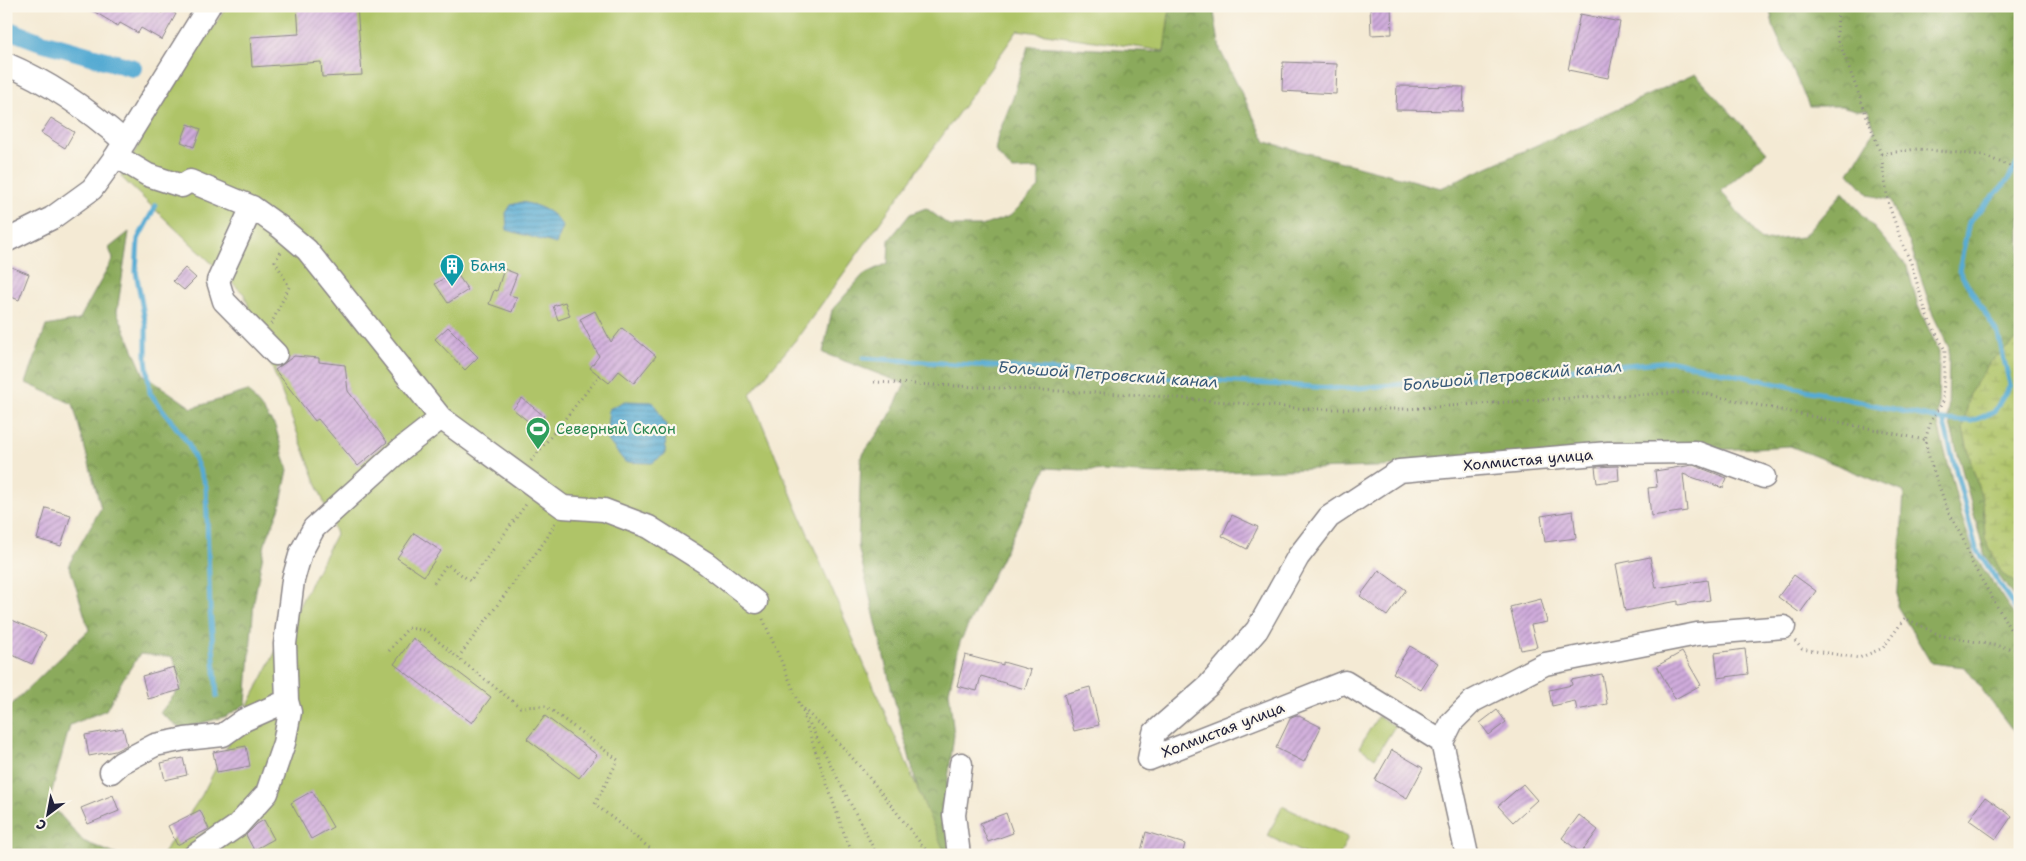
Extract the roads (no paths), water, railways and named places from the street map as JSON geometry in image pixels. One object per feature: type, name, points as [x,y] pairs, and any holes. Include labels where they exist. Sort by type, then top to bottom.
[{"type":"street","points":[[6,241],[52,218],[92,189],[121,149],[209,6]]},
{"type":"street","points":[[6,64],[59,90],[96,116],[121,149],[148,175],[182,186],[190,181],[252,207],[291,237],[307,250],[441,418],[563,507],[604,510],[649,527],[706,563],[756,602]]},
{"type":"street","points":[[252,207],[218,281],[224,301],[269,347]]},
{"type":"street","points":[[196,855],[237,826],[267,793],[284,743],[290,712],[287,701],[285,644],[293,580],[301,552],[314,528],[400,450],[441,418]]},
{"type":"street","name":"Холмистая улица","points":[[1442,742],[1345,682],[1148,759],[1154,732],[1209,686],[1257,630],[1298,557],[1329,517],[1399,470],[1608,453],[1695,452],[1764,477]]},
{"type":"street","points":[[1467,855],[1442,742],[1452,722],[1472,701],[1545,664],[1697,634],[1784,627]]},
{"type":"street","points":[[111,772],[121,762],[155,745],[185,739],[223,735],[244,720],[287,701]]},
{"type":"street","points":[[959,855],[954,814],[961,764]]},
{"type":"water","points":[[522,202],[546,210],[559,221],[563,227],[556,244],[507,230],[506,213],[511,205]]},
{"type":"water","points":[[625,401],[653,402],[666,425],[665,454],[652,463],[625,462],[606,438],[609,409]]},
{"type":"waterway","name":"Большой Петровский канал","points":[[6,29],[38,41],[133,68]]},
{"type":"waterway","points":[[1943,420],[1972,421],[1994,412],[2010,385],[1998,334],[1959,271],[1969,222],[2008,180],[2020,159]]},
{"type":"waterway","points":[[156,205],[138,239],[136,272],[146,326],[146,359],[150,393],[188,443],[206,486],[210,609],[217,696]]},
{"type":"waterway","name":"Большой Петровский канал","points":[[863,358],[1346,389],[1673,361],[1943,420],[1976,548],[2020,616]]},
{"type":"place","name":"Баня","points":[[452,287]]},
{"type":"place","name":"Северный Склон","points":[[538,450]]}]
